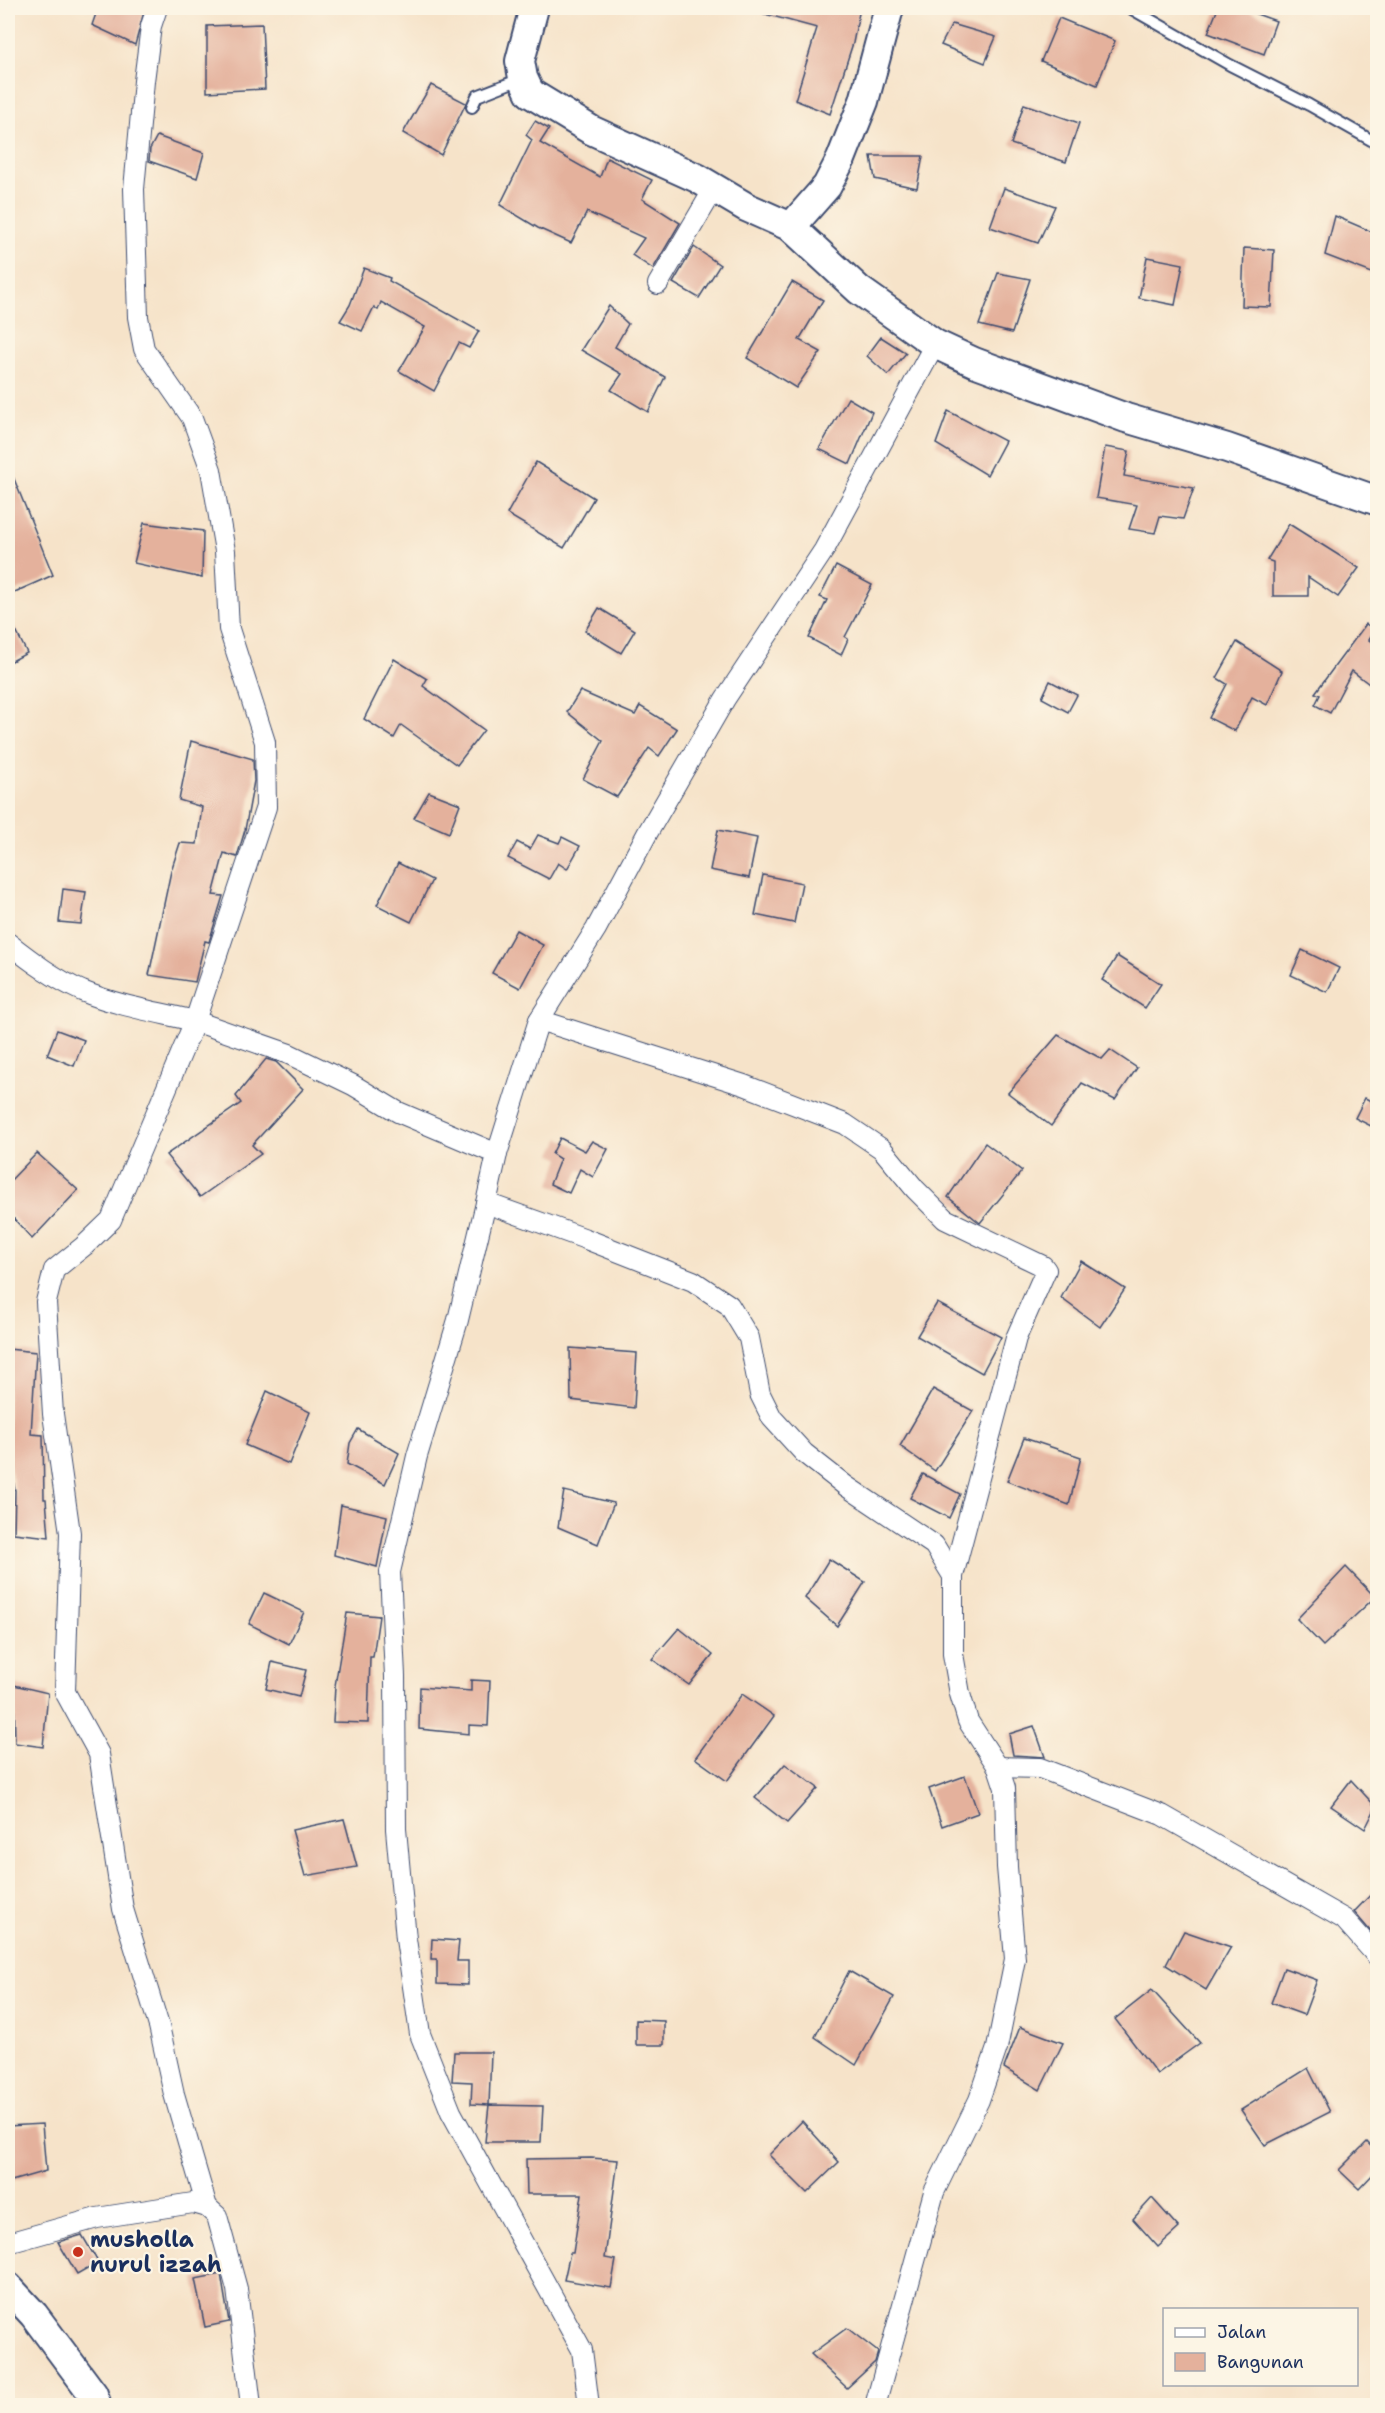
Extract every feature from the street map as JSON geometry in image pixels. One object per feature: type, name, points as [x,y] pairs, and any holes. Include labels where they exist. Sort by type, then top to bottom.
[{"type":"street","points":[[156,8],[151,26],[144,81],[134,189],[138,317],[144,349],[192,418],[211,470],[225,551],[230,629],[265,742],[266,807],[195,1021],[111,1220],[54,1270],[46,1302],[53,1414],[70,1533],[65,1692],[99,1754],[123,1910],[159,2026],[174,2094],[207,2207]]},
{"type":"street","points":[[534,8],[520,61],[523,78],[530,93],[546,105],[591,130],[697,178],[746,207],[791,227],[859,290],[935,344],[975,362],[1126,418],[1227,448],[1377,501]]},
{"type":"street","points":[[791,227],[827,186],[841,159],[864,101],[889,8]]},
{"type":"street","points":[[658,284],[714,189]]},
{"type":"street","points":[[589,2406],[582,2350],[451,2112],[420,2034],[406,1939],[396,1829],[395,1676],[390,1572],[417,1456],[458,1320],[497,1154],[539,1020],[596,929],[648,832],[725,699],[824,550],[935,344]]},
{"type":"street","points":[[8,943],[56,977],[83,991],[128,1006],[195,1021],[289,1054],[332,1074],[398,1112],[497,1154]]},
{"type":"street","points":[[539,1020],[744,1085],[845,1124],[882,1149],[915,1189],[945,1218],[1044,1266],[1046,1270],[1016,1338],[953,1576],[953,1654],[960,1694],[968,1720],[998,1767],[1005,1788],[1007,1867],[1016,1959],[997,2048],[979,2100],[934,2192],[875,2406]]},
{"type":"street","points":[[486,1203],[693,1281],[729,1305],[749,1338],[760,1394],[772,1418],[813,1459],[846,1485],[934,1545],[953,1576]]},
{"type":"street","points":[[998,1767],[1040,1767],[1162,1815],[1344,1919],[1377,1957]]},
{"type":"street","points":[[8,2243],[97,2218],[193,2203],[207,2207],[217,2216],[237,2289],[251,2406]]},
{"type":"street","points":[[8,2287],[34,2316],[93,2394],[98,2406]]},
{"type":"lane","points":[[1130,8],[1377,144]]},
{"type":"lane","points":[[472,107],[477,96],[523,78]]},
{"type":"building","points":[[98,8],[145,8],[135,45],[92,25]]},
{"type":"building","points":[[762,8],[860,8],[853,43],[830,114],[795,100],[817,28],[761,13]]},
{"type":"building","points":[[1218,8],[1240,8],[1276,21],[1264,54],[1208,33]]},
{"type":"building","points":[[1059,18],[1115,41],[1097,85],[1041,61]]},
{"type":"building","points":[[262,24],[265,89],[207,92],[207,26]]},
{"type":"building","points":[[952,24],[996,37],[985,63],[941,45]]},
{"type":"building","points":[[431,85],[466,103],[441,155],[403,133]]},
{"type":"building","points":[[1024,104],[1079,123],[1066,162],[1011,144]]},
{"type":"building","points":[[535,121],[549,129],[540,143],[600,177],[607,158],[652,180],[642,199],[680,223],[653,269],[632,255],[644,238],[587,212],[571,243],[538,228],[500,205],[532,140],[526,135]]},
{"type":"building","points":[[157,136],[204,153],[197,178],[149,161],[150,149]]},
{"type":"building","points":[[871,156],[923,156],[917,188],[875,179]]},
{"type":"building","points":[[1004,188],[1055,206],[1038,243],[990,227]]},
{"type":"building","points":[[1335,216],[1377,234],[1377,275],[1325,255]]},
{"type":"building","points":[[694,247],[720,265],[699,298],[673,283]]},
{"type":"building","points":[[1244,248],[1274,250],[1271,307],[1242,306]]},
{"type":"building","points":[[1147,257],[1183,264],[1175,305],[1139,298]]},
{"type":"building","points":[[364,268],[390,278],[389,281],[479,331],[469,348],[459,343],[434,391],[399,371],[425,327],[381,302],[378,310],[374,307],[362,331],[340,321],[350,305]]},
{"type":"building","points":[[998,273],[1030,279],[1012,333],[979,325]]},
{"type":"building","points":[[792,282],[823,300],[799,340],[821,352],[796,388],[747,358]]},
{"type":"building","points":[[609,306],[628,324],[615,347],[665,377],[648,412],[611,390],[622,374],[581,350]]},
{"type":"building","points":[[881,337],[906,353],[888,375],[867,356]]},
{"type":"building","points":[[848,398],[872,412],[850,464],[819,449]]},
{"type":"building","points":[[948,411],[1005,441],[987,475],[936,444]]},
{"type":"building","points":[[1105,447],[1129,451],[1124,476],[1194,488],[1183,519],[1160,516],[1155,533],[1129,529],[1137,505],[1096,498]]},
{"type":"building","points":[[536,462],[594,498],[564,548],[507,514]]},
{"type":"building","points":[[8,464],[53,575],[8,595]]},
{"type":"building","points":[[144,523],[203,531],[202,578],[134,563]]},
{"type":"building","points":[[1289,524],[1359,568],[1338,597],[1308,577],[1308,596],[1273,596],[1273,562],[1267,560]]},
{"type":"building","points":[[836,566],[872,585],[845,637],[848,639],[841,655],[809,638],[827,600],[820,597]]},
{"type":"building","points":[[599,608],[635,630],[621,653],[585,631]]},
{"type":"building","points":[[8,615],[27,653],[8,663]]},
{"type":"building","points":[[1366,624],[1375,630],[1369,640],[1377,646],[1377,690],[1352,671],[1330,713],[1315,705],[1320,695],[1315,693]]},
{"type":"building","points":[[1237,642],[1282,671],[1267,705],[1252,697],[1235,731],[1209,718],[1227,684],[1217,678]]},
{"type":"building","points":[[394,659],[427,679],[423,686],[484,730],[457,765],[401,725],[394,738],[364,719]]},
{"type":"building","points":[[1050,681],[1077,695],[1068,712],[1042,698]]},
{"type":"building","points":[[580,691],[635,715],[640,706],[677,729],[659,756],[649,748],[617,797],[583,779],[603,741],[567,712]]},
{"type":"building","points":[[191,741],[253,759],[254,781],[245,830],[237,857],[224,853],[213,895],[223,896],[209,942],[205,941],[195,982],[149,975],[171,871],[180,843],[197,844],[202,807],[179,800]]},
{"type":"building","points":[[429,792],[460,804],[449,833],[414,818]]},
{"type":"building","points":[[718,830],[757,838],[749,878],[710,870]]},
{"type":"building","points":[[538,835],[559,843],[562,837],[580,846],[567,869],[558,863],[549,879],[508,858],[517,842],[530,849]]},
{"type":"building","points":[[398,863],[432,880],[411,922],[377,905]]},
{"type":"building","points":[[763,875],[802,883],[794,923],[755,915]]},
{"type":"building","points":[[63,889],[86,892],[81,924],[59,922]]},
{"type":"building","points":[[516,930],[543,945],[520,988],[492,973]]},
{"type":"building","points":[[1302,950],[1339,968],[1327,992],[1291,975]]},
{"type":"building","points":[[1117,956],[1161,984],[1145,1008],[1102,980]]},
{"type":"building","points":[[57,1030],[84,1040],[74,1066],[47,1055]]},
{"type":"building","points":[[1058,1035],[1102,1059],[1110,1050],[1137,1068],[1115,1100],[1082,1083],[1051,1126],[1008,1093]]},
{"type":"building","points":[[266,1059],[276,1062],[303,1089],[252,1145],[261,1154],[200,1197],[166,1155],[241,1103],[236,1096]]},
{"type":"building","points":[[1365,1098],[1377,1104],[1377,1129],[1355,1118]]},
{"type":"building","points":[[560,1138],[585,1151],[592,1141],[608,1149],[593,1177],[580,1169],[569,1193],[550,1184],[560,1159],[552,1154]]},
{"type":"building","points":[[985,1143],[1022,1171],[980,1223],[948,1197]]},
{"type":"building","points":[[37,1153],[78,1190],[32,1239],[8,1212],[8,1183]]},
{"type":"building","points":[[1081,1261],[1125,1289],[1100,1327],[1061,1298]]},
{"type":"building","points":[[937,1303],[1001,1337],[982,1373],[917,1336]]},
{"type":"building","points":[[570,1348],[637,1353],[634,1408],[571,1400]]},
{"type":"building","points":[[8,1349],[36,1352],[31,1434],[43,1435],[44,1499],[46,1499],[49,1537],[14,1533],[15,1490],[8,1458]]},
{"type":"building","points":[[933,1389],[973,1411],[935,1471],[900,1446]]},
{"type":"building","points":[[267,1391],[310,1412],[289,1464],[245,1445]]},
{"type":"building","points":[[358,1429],[399,1453],[385,1484],[347,1464],[350,1443]]},
{"type":"building","points":[[1024,1438],[1081,1457],[1069,1505],[1007,1481]]},
{"type":"building","points":[[923,1474],[960,1494],[949,1518],[910,1498]]},
{"type":"building","points":[[564,1491],[614,1503],[598,1544],[558,1527]]},
{"type":"building","points":[[341,1505],[387,1516],[377,1567],[334,1555]]},
{"type":"building","points":[[829,1559],[865,1582],[837,1626],[805,1598]]},
{"type":"building","points":[[1346,1567],[1375,1597],[1323,1646],[1297,1619]]},
{"type":"building","points":[[264,1593],[304,1612],[289,1644],[249,1624]]},
{"type":"building","points":[[347,1613],[379,1616],[373,1657],[370,1657],[368,1723],[333,1722],[335,1686]]},
{"type":"building","points":[[679,1628],[713,1655],[689,1685],[652,1659]]},
{"type":"building","points":[[272,1662],[306,1670],[299,1697],[266,1689]]},
{"type":"building","points":[[471,1680],[490,1681],[488,1726],[469,1725],[469,1734],[419,1729],[420,1687],[471,1691]]},
{"type":"building","points":[[14,1685],[48,1693],[43,1747],[15,1743]]},
{"type":"building","points":[[742,1694],[774,1716],[727,1781],[695,1758]]},
{"type":"building","points":[[1034,1726],[1045,1757],[1013,1755],[1009,1734]]},
{"type":"building","points":[[785,1764],[818,1788],[787,1823],[755,1798]]},
{"type":"building","points":[[965,1776],[978,1813],[942,1826],[929,1789]]},
{"type":"building","points":[[1351,1780],[1376,1807],[1365,1829],[1331,1806]]},
{"type":"building","points":[[344,1819],[357,1867],[305,1876],[292,1830]]},
{"type":"building","points":[[1377,1888],[1377,1939],[1354,1912]]},
{"type":"building","points":[[1184,1931],[1231,1947],[1206,1990],[1166,1965]]},
{"type":"building","points":[[432,1939],[459,1941],[457,1961],[468,1961],[468,1985],[437,1984],[437,1959],[431,1959]]},
{"type":"building","points":[[1284,1968],[1317,1980],[1304,2015],[1271,2003]]},
{"type":"building","points":[[849,1971],[894,1997],[856,2065],[815,2037]]},
{"type":"building","points":[[1152,1990],[1200,2043],[1157,2074],[1115,2019]]},
{"type":"building","points":[[636,2020],[664,2021],[664,2045],[636,2045]]},
{"type":"building","points":[[1020,2027],[1063,2043],[1040,2090],[1004,2068]]},
{"type":"building","points":[[454,2052],[491,2052],[489,2105],[471,2104],[472,2082],[452,2081]]},
{"type":"building","points":[[1308,2068],[1330,2112],[1265,2145],[1241,2110]]},
{"type":"building","points":[[489,2105],[543,2106],[541,2142],[485,2142]]},
{"type":"building","points":[[802,2121],[839,2162],[807,2193],[769,2155]]},
{"type":"building","points":[[42,2124],[46,2171],[8,2182],[8,2161],[11,2160],[8,2126]]},
{"type":"building","points":[[1367,2142],[1377,2153],[1377,2170],[1359,2189],[1339,2170]]},
{"type":"building","points":[[526,2159],[618,2160],[605,2258],[616,2260],[611,2288],[564,2280],[570,2253],[573,2253],[582,2194],[527,2194]]},
{"type":"building","points":[[1152,2198],[1179,2228],[1158,2247],[1133,2219]]},
{"type":"building","name":"musholla nurul izzah","points":[[82,2235],[98,2262],[77,2274],[58,2242]]},
{"type":"building","points":[[221,2274],[229,2322],[205,2327],[195,2279]]},
{"type":"building","points":[[847,2328],[878,2352],[875,2362],[847,2388],[811,2354]]},
{"type":"place","name":"musholla nurul izzah","points":[[78,2252]]}]
